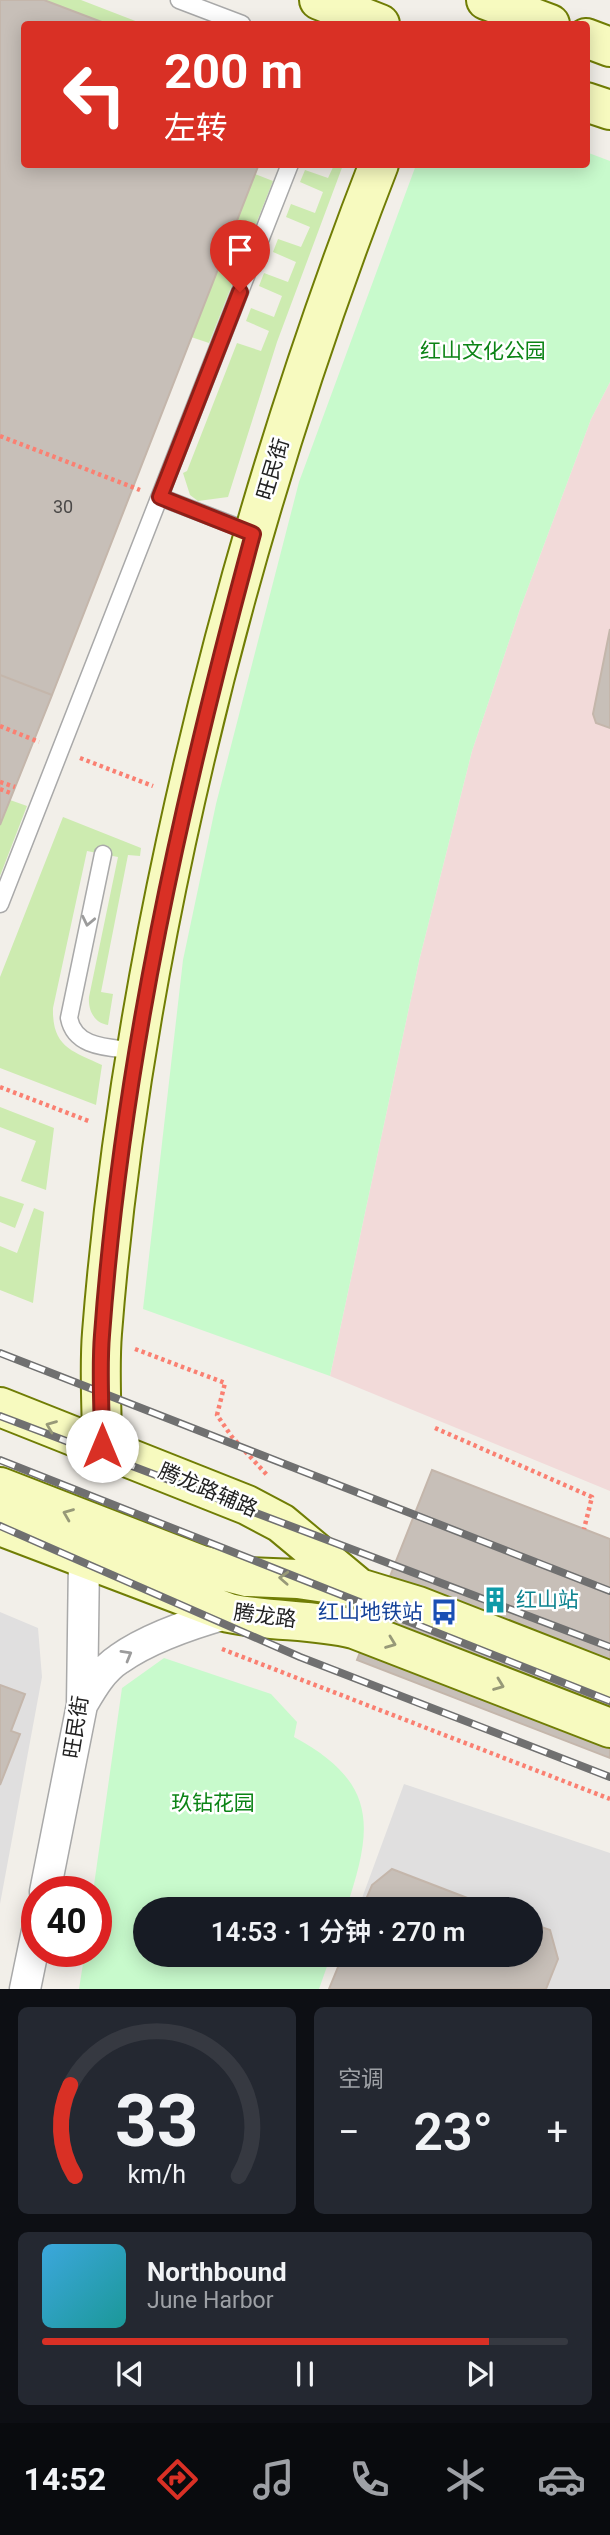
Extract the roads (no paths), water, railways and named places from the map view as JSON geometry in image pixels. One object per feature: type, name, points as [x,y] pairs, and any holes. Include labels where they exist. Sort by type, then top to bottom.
[{"type":"street","points":[[318,0],[372,21]]},
{"type":"street","points":[[501,3],[543,21]]},
{"type":"street","points":[[590,40],[610,47]]},
{"type":"street","points":[[590,103],[610,110]]},
{"type":"street","name":"旺民街","points":[[102,1446],[102,1336],[123,1141],[153,953],[191,772],[253,534],[300,380],[378,168]]},
{"type":"street","name":"腾龙路辅路","points":[[0,1407],[247,1505],[281,1523],[359,1588]]},
{"type":"street","name":"腾龙路","points":[[0,1487],[201,1565],[247,1577],[299,1579],[359,1588],[418,1606],[610,1681]]},
{"type":"street","name":"腾龙路","points":[[0,1526],[84,1560],[219,1629],[260,1620],[323,1622],[354,1629],[610,1728]]},
{"type":"street","name":"旺民街","points":[[48,1876],[82,1704],[84,1560]]},
{"type":"street","points":[[82,1704],[98,1679],[118,1659],[190,1626],[219,1629]]},
{"type":"street","points":[[25,1989],[30,1967]]},
{"type":"lane","points":[[180,0],[234,21]]},
{"type":"lane","points":[[0,904],[288,168]]},
{"type":"lane","points":[[160,497],[253,534]]},
{"type":"lane","points":[[103,854],[69,1018],[73,1032],[83,1041],[137,1051]]},
{"type":"railway","points":[[0,1353],[610,1591]]},
{"type":"railway","points":[[0,1416],[610,1647]]},
{"type":"railway","points":[[0,1460],[610,1701]]},
{"type":"railway","points":[[0,1526],[300,1657],[610,1777]]},
{"type":"place","name":"红山站","points":[[495,1600]]},
{"type":"place","name":"红山地铁站","points":[[444,1612]]},
{"type":"park label","name":"红山文化公园","points":[[483,351]]},
{"type":"park label","name":"玖钻花园","points":[[213,1803]]}]
